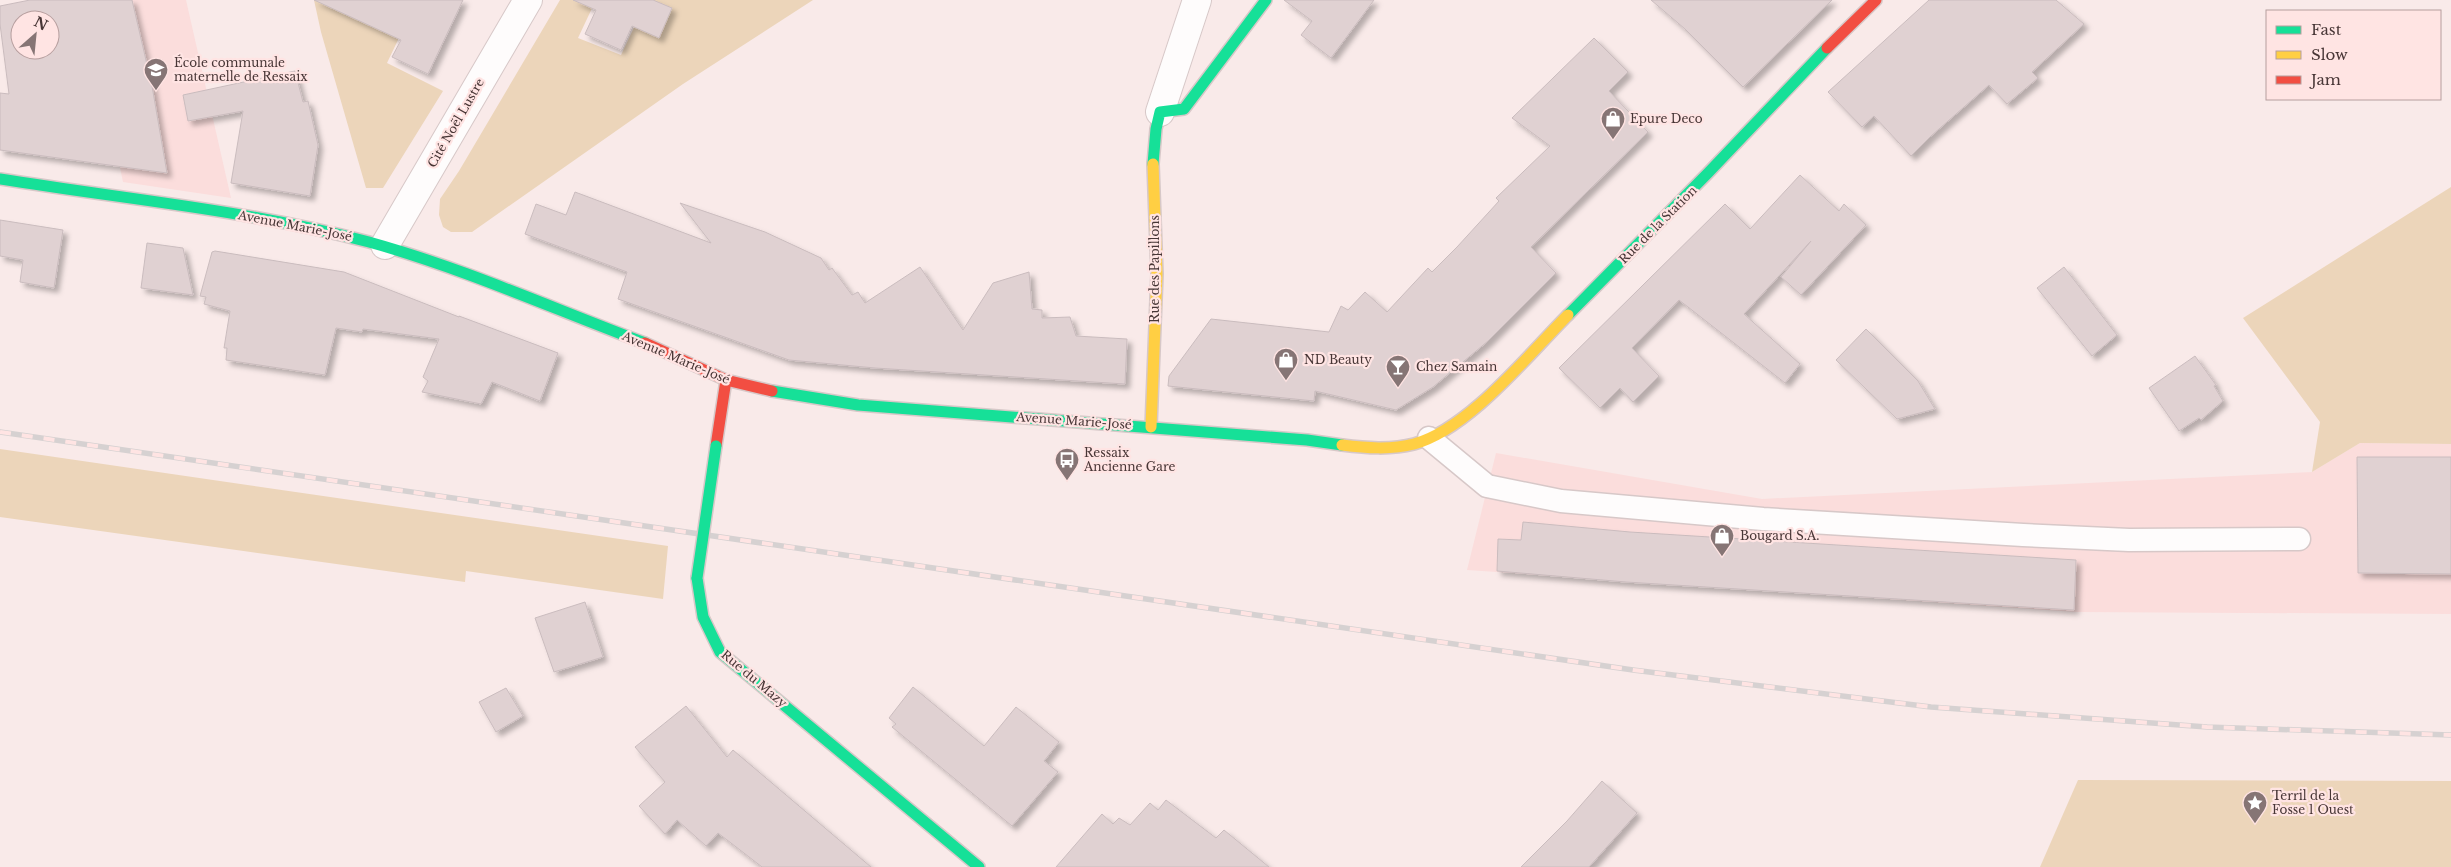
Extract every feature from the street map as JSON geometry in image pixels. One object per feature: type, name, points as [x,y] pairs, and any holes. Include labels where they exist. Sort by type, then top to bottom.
[{"type":"street","name":"Cité Noël Lustre","points":[[385,245],[528,0]]},
{"type":"street","name":"Rue des Papillons","points":[[1151,427],[1157,253],[1152,148],[1160,112],[1197,0]]},
{"type":"street","points":[[1160,112],[1184,109],[1266,0]]},
{"type":"street","name":"Rue de la Station","points":[[1429,438],[1463,417],[1508,375],[1730,152],[1836,38],[1876,0]]},
{"type":"street","name":"Avenue Marie-José","points":[[0,179],[289,223],[385,245],[420,256],[652,346],[726,380],[775,392],[858,405],[1307,440],[1379,449],[1408,445],[1429,438]]},
{"type":"street","name":"Rue du Mazy","points":[[726,380],[697,578],[701,614],[708,634],[720,652],[979,867]]},
{"type":"lane","points":[[1429,438],[1486,486],[1561,501],[1763,519],[2043,536],[2130,540],[2299,539]]},
{"type":"shaded area","name":"École communale maternelle de Ressaix","points":[[86,0],[186,0],[231,198],[123,182]]},
{"type":"shaded area","points":[[314,0],[417,0],[387,63],[443,91],[383,188],[366,188],[321,32]]},
{"type":"shaded area","points":[[560,0],[584,0],[594,4],[578,38],[621,55],[647,0],[813,0],[683,84],[472,232],[451,232],[443,227],[439,215],[440,199],[459,171]]},
{"type":"shaded area","points":[[2451,187],[2451,444],[2360,443],[2312,472],[2320,422],[2243,318]]},
{"type":"shaded area","points":[[2360,443],[2451,444],[2451,614],[2076,612],[1467,570],[1496,453],[1762,499],[2312,472]]},
{"type":"shaded area","points":[[0,449],[668,546],[663,599],[466,571],[465,582],[0,517]]},
{"type":"shaded area","name":"Terril de la Fosse 1 Ouest","points":[[2078,780],[2451,781],[2451,867],[2040,867]]},
{"type":"building","points":[[30,0],[132,0],[152,86],[167,173],[0,150],[0,93],[9,94],[0,24],[0,6]]},
{"type":"building","points":[[314,0],[463,0],[428,74],[392,57],[401,40]]},
{"type":"building","points":[[573,0],[653,0],[672,8],[659,38],[632,26],[621,50],[585,34],[596,10]]},
{"type":"building","points":[[1284,0],[1374,0],[1331,58],[1301,35],[1312,21]]},
{"type":"building","points":[[1651,0],[1832,0],[1743,87],[1685,29]]},
{"type":"building","points":[[1929,0],[2056,0],[2084,24],[2032,72],[2038,78],[2007,104],[1989,85],[1911,156],[1874,116],[1862,127],[1828,92]]},
{"type":"building","points":[[1594,38],[1628,72],[1609,91],[1648,132],[1531,247],[1556,273],[1488,341],[1433,387],[1396,410],[1315,391],[1314,401],[1168,386],[1169,376],[1211,319],[1329,332],[1341,306],[1348,310],[1365,292],[1387,312],[1428,268],[1432,272],[1457,247],[1499,201],[1496,198],[1550,146],[1512,118]]},
{"type":"building","points":[[295,71],[303,102],[308,101],[318,145],[310,196],[231,183],[243,111],[188,121],[183,95]]},
{"type":"building","points":[[1800,175],[1839,211],[1844,204],[1866,225],[1801,295],[1781,277],[1811,241],[1744,314],[1800,364],[1785,383],[1679,300],[1632,348],[1659,376],[1633,402],[1620,388],[1600,408],[1559,368],[1725,204],[1750,229]]},
{"type":"building","points":[[575,192],[711,243],[680,203],[765,232],[821,258],[829,270],[832,268],[852,295],[858,292],[865,303],[920,267],[963,330],[993,283],[1029,272],[1032,309],[1042,310],[1042,318],[1070,317],[1076,336],[1127,339],[1125,384],[875,368],[789,360],[618,299],[627,272],[525,234],[536,204],[566,215]]},
{"type":"building","points":[[0,220],[63,230],[54,288],[20,282],[23,260],[0,256]]},
{"type":"building","points":[[147,243],[183,248],[193,295],[141,288]]},
{"type":"building","points":[[212,252],[344,272],[558,353],[540,401],[492,382],[481,404],[422,392],[428,381],[423,377],[439,339],[363,329],[362,332],[336,328],[325,375],[226,360],[227,348],[224,348],[230,311],[204,304],[206,297],[200,296]]},
{"type":"building","points":[[2064,267],[2117,335],[2092,356],[2037,288]]},
{"type":"building","points":[[1866,329],[1918,381],[1935,409],[1897,419],[1836,360]]},
{"type":"building","points":[[2195,356],[2216,385],[2214,386],[2223,401],[2201,420],[2199,418],[2179,431],[2149,388]]},
{"type":"building","points":[[2357,457],[2451,457],[2451,574],[2358,573]]},
{"type":"building","points":[[1523,522],[1630,532],[2076,560],[2074,610],[1626,582],[1497,571],[1498,539],[1521,540]]},
{"type":"building","points":[[585,602],[603,657],[554,672],[535,618]]},
{"type":"building","points":[[913,687],[984,746],[1016,707],[1059,742],[1044,761],[1058,772],[1012,826],[892,727],[896,724],[889,718]]},
{"type":"building","points":[[506,688],[523,716],[496,732],[479,702]]},
{"type":"building","points":[[686,706],[727,757],[733,750],[871,867],[762,867],[718,833],[706,846],[677,820],[665,834],[639,806],[665,782],[635,747]]},
{"type":"building","points":[[1602,781],[1637,813],[1589,867],[1521,867],[1567,821]]},
{"type":"building","points":[[1166,800],[1216,838],[1224,830],[1269,867],[1056,867],[1102,814],[1113,824],[1119,818],[1130,825],[1150,803],[1158,810]]},
{"type":"railway","points":[[0,432],[1633,670],[1931,707],[2207,727],[2451,735]]},
{"type":"traffic: fast","points":[[1153,164],[1156,129],[1160,112],[1184,109],[1266,0]]},
{"type":"traffic: fast","points":[[1568,315],[1708,173],[1827,48]]},
{"type":"traffic: fast","points":[[0,179],[232,213],[278,221],[369,242],[474,276],[645,343]]},
{"type":"traffic: fast","points":[[772,391],[858,405],[1307,440],[1342,445]]},
{"type":"traffic: fast","points":[[697,578],[716,446]]},
{"type":"traffic: fast","points":[[697,578],[703,617],[720,652],[979,867]]},
{"type":"traffic: slow","points":[[1151,427],[1157,274],[1153,164]]},
{"type":"traffic: slow","points":[[1342,445],[1387,448],[1414,444],[1435,436],[1456,423],[1497,389],[1568,315]]},
{"type":"traffic: jam","points":[[1827,48],[1876,0]]},
{"type":"traffic: jam","points":[[645,343],[726,380],[772,391]]},
{"type":"traffic: jam","points":[[716,446],[726,380]]},
{"type":"place","name":"École communale maternelle de Ressaix","points":[[156,91]]},
{"type":"place","name":"Epure Deco","points":[[1613,140]]},
{"type":"place","name":"ND Beauty","points":[[1286,381]]},
{"type":"place","name":"Chez Samain","points":[[1398,388]]},
{"type":"place","name":"Ressaix Ancienne Gare","points":[[1067,481]]},
{"type":"place","name":"Bougard S.A.","points":[[1722,557]]},
{"type":"place","name":"Terril de la Fosse 1 Ouest","points":[[2255,824]]}]
